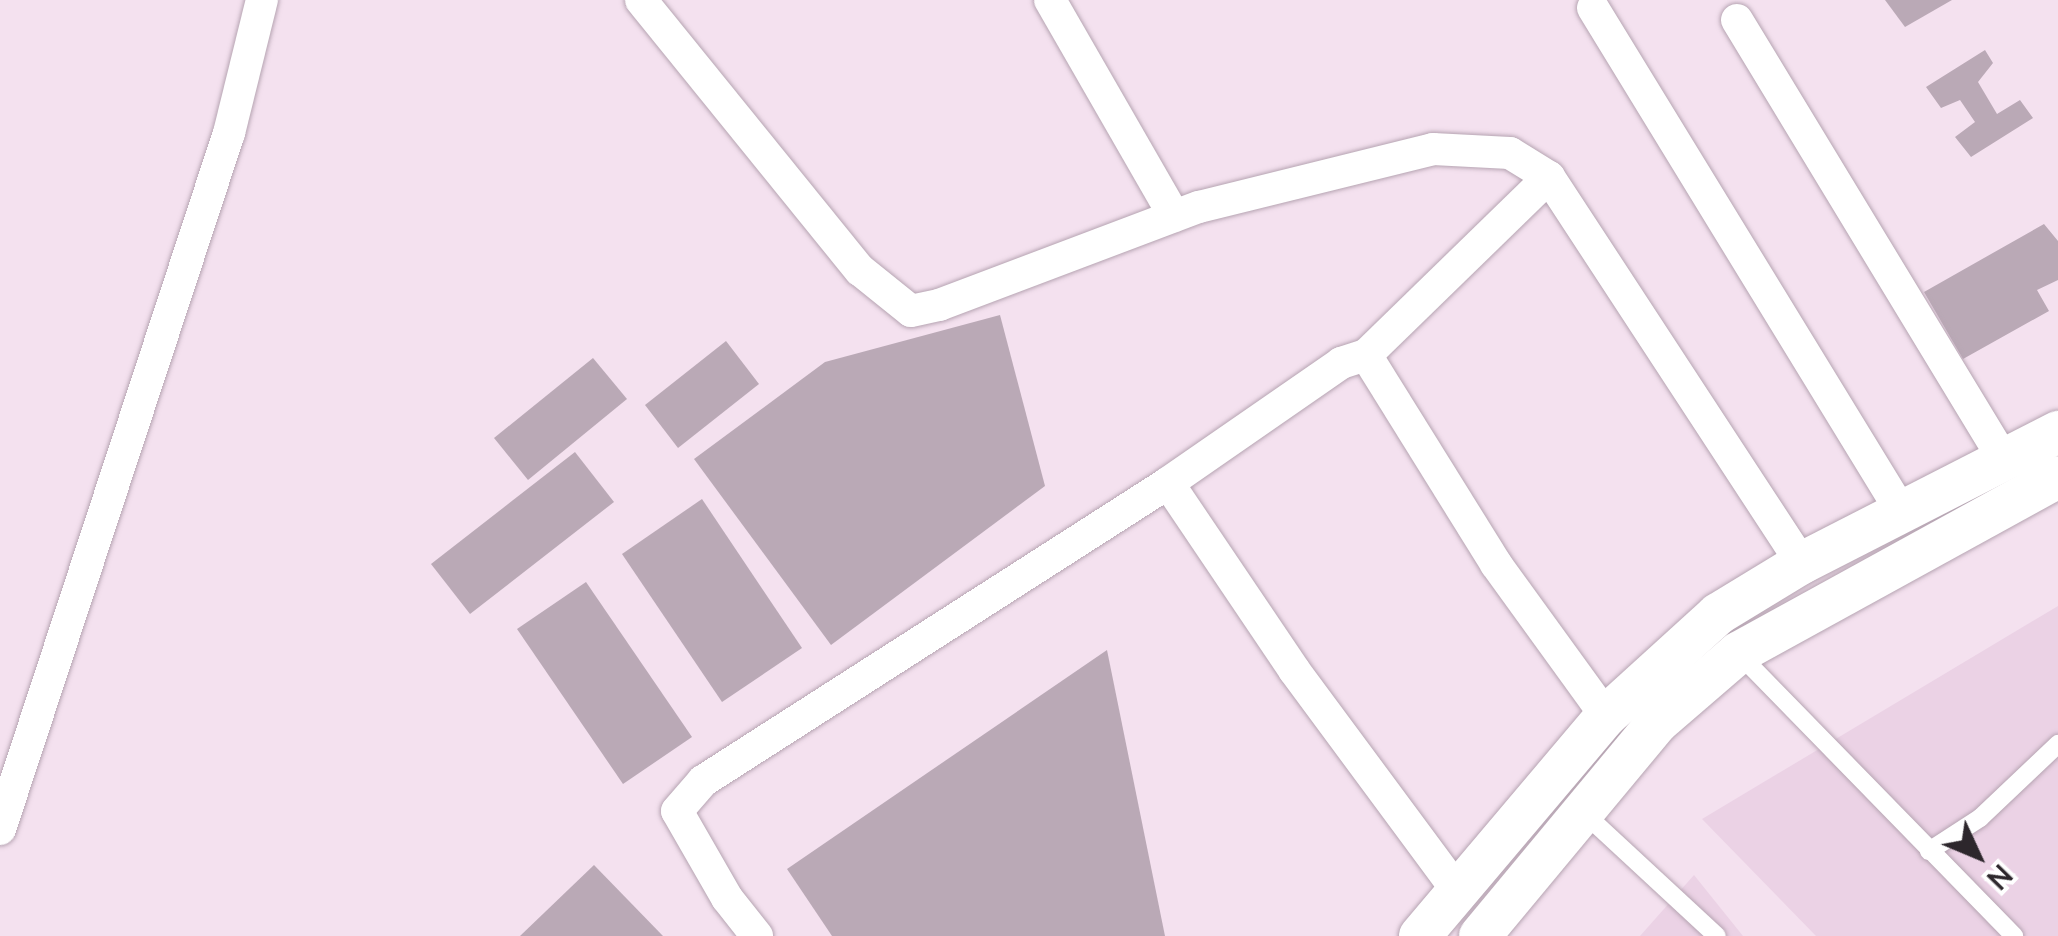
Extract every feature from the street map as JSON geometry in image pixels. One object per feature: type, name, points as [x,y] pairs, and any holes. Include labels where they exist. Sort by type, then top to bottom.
[{"type":"street","points":[[0,829],[218,169],[262,0]]},
{"type":"street","points":[[642,0],[860,270],[911,311],[939,305],[1174,216],[1432,150],[1510,154],[1549,177],[1802,563]]},
{"type":"street","points":[[1050,0],[1174,216]]},
{"type":"street","points":[[1593,8],[1901,511]]},
{"type":"street","points":[[1737,20],[2004,460]]},
{"type":"street","points":[[758,936],[726,898],[678,811],[702,781],[1168,483],[1340,363],[1366,355],[1549,177]]},
{"type":"street","points":[[1366,355],[1496,564],[1606,716]]},
{"type":"street","points":[[1480,936],[1566,798],[1606,716],[1718,614],[1802,563],[2058,432]]},
{"type":"street","points":[[1420,936],[1458,892],[1738,653],[2058,477]]},
{"type":"street","points":[[1168,483],[1294,670],[1458,892]]},
{"type":"lane","points":[[1738,653],[2014,936]]},
{"type":"lane","points":[[1929,852],[1980,818],[2058,744]]},
{"type":"lane","points":[[1566,798],[1716,936]]},
{"type":"shaded area","points":[[2058,606],[2058,936],[1816,936],[1702,819]]},
{"type":"shaded area","points":[[1694,875],[1743,936],[1640,936]]},
{"type":"building","points":[[1885,0],[1952,0],[1905,27]]},
{"type":"building","points":[[1985,50],[1993,63],[1978,82],[1997,114],[2020,100],[2033,118],[1971,157],[1955,137],[1975,122],[1960,100],[1941,108],[1926,87]]},
{"type":"building","points":[[2044,224],[2058,241],[2058,280],[2037,290],[2049,311],[1963,359],[1924,292]]},
{"type":"building","points":[[1000,315],[1045,486],[831,645],[694,459],[825,362]]},
{"type":"building","points":[[726,341],[759,384],[678,448],[645,405]]},
{"type":"building","points":[[593,358],[627,399],[528,480],[494,438]]},
{"type":"building","points":[[575,452],[614,502],[470,614],[431,564]]},
{"type":"building","points":[[702,499],[802,648],[722,702],[622,554]]},
{"type":"building","points":[[586,582],[692,737],[623,784],[517,629]]},
{"type":"building","points":[[1107,650],[1165,936],[832,936],[787,869]]},
{"type":"building","points":[[594,865],[663,936],[520,936]]}]
